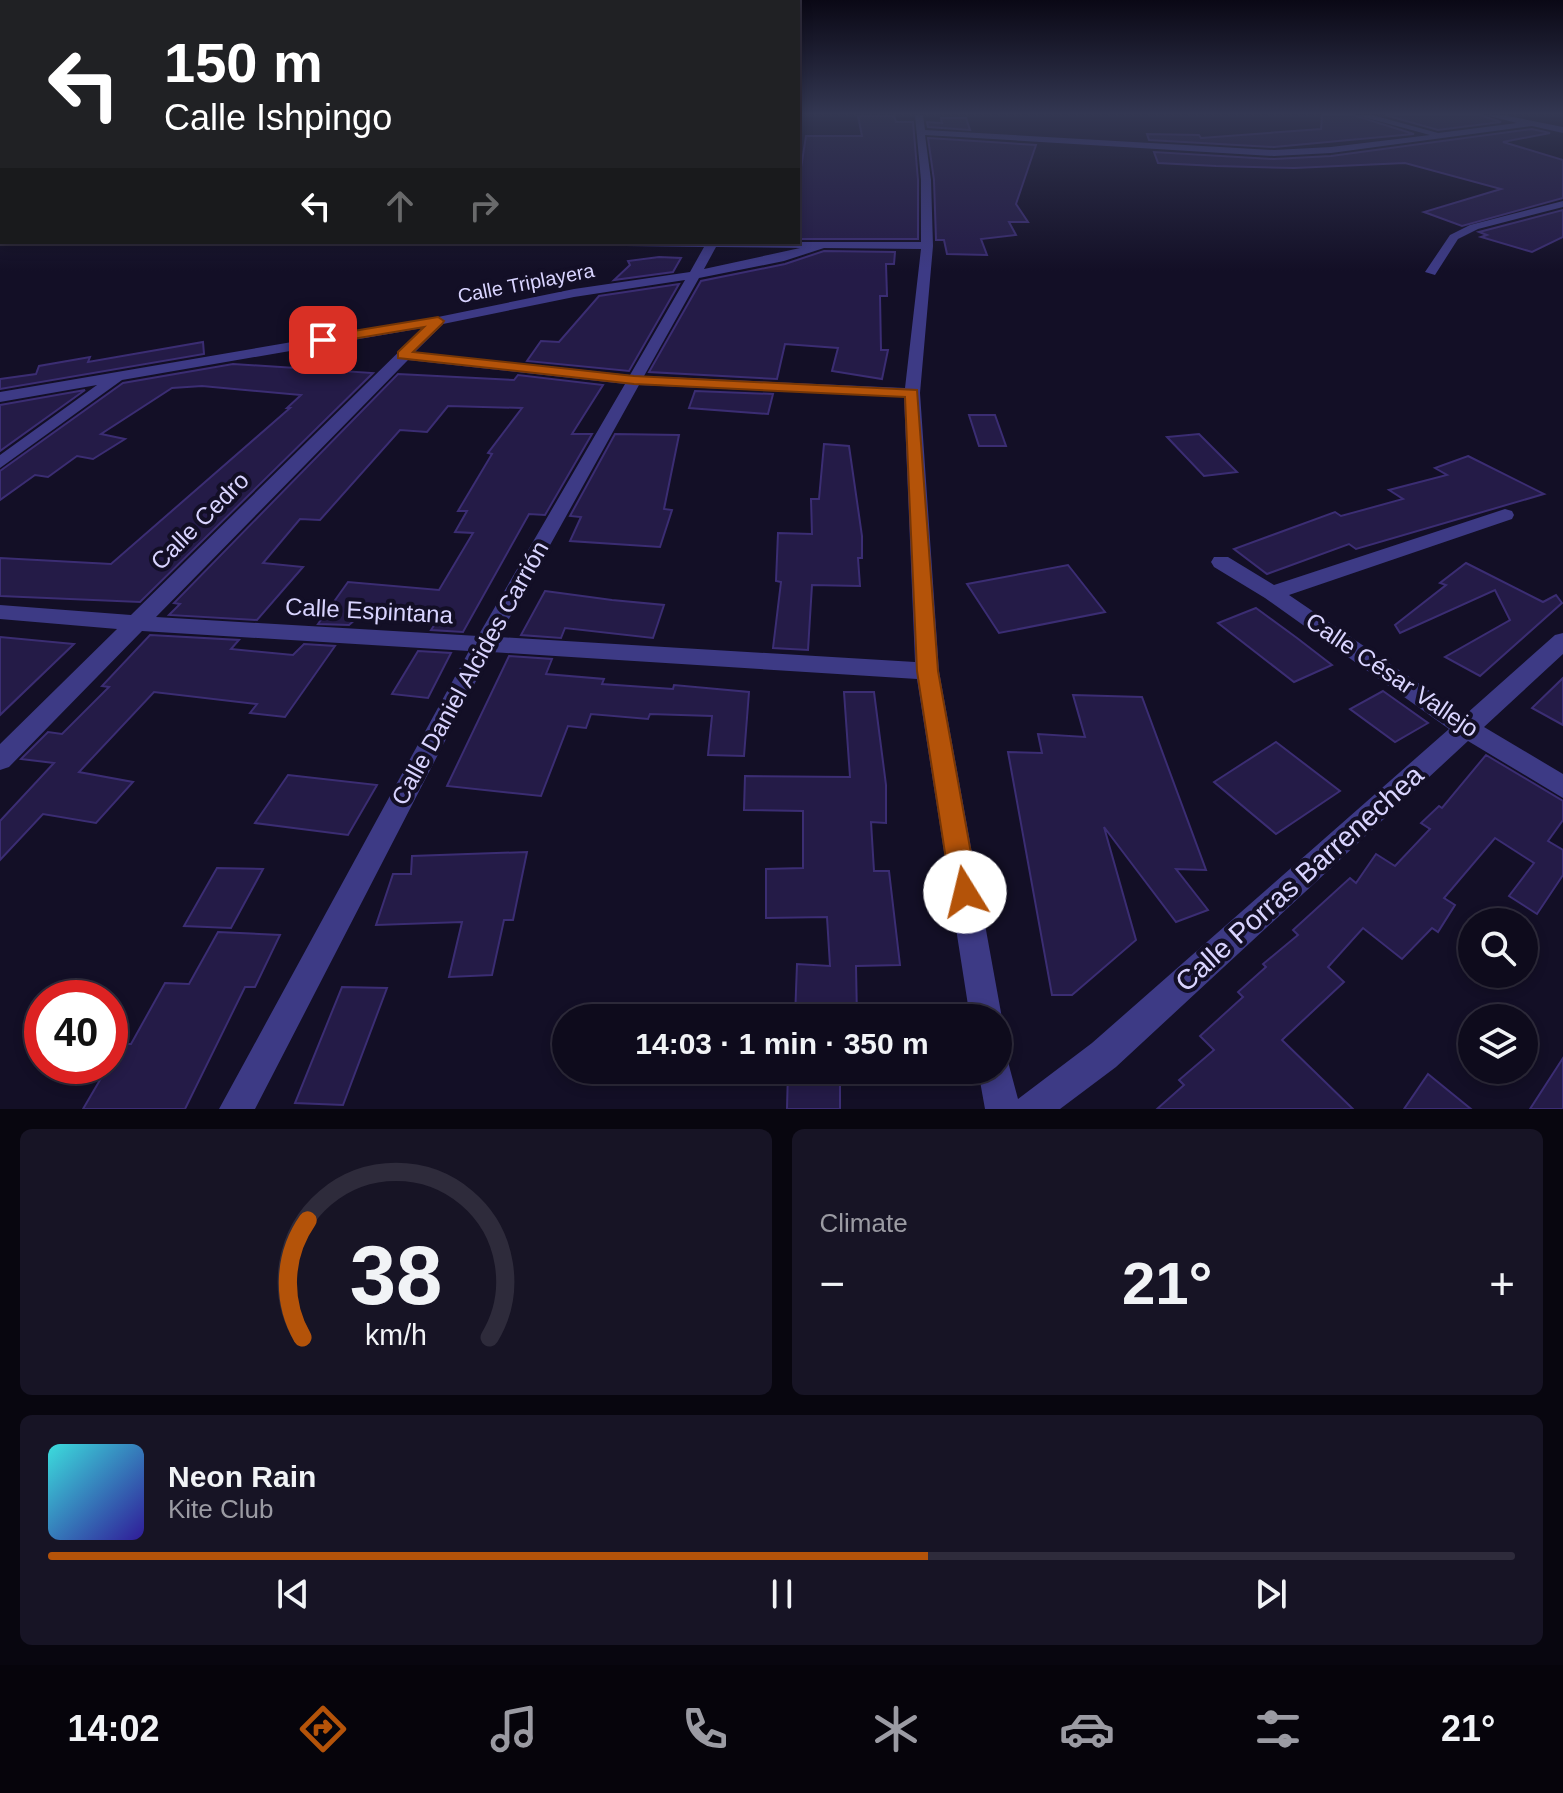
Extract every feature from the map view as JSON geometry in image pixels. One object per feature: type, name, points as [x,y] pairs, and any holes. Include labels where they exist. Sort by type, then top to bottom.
[{"type":"street","points":[[925,167],[927,246],[912,393],[927,671],[984,1004]]},
{"type":"street","points":[[1431,272],[1454,237],[1474,227],[1563,204]]},
{"type":"street","name":"Calle Daniel Alcides Carrión","points":[[236,1109],[484,644],[712,244]]},
{"type":"street","points":[[768,244],[927,246]]},
{"type":"street","name":"Calle Triplayera","points":[[0,397],[438,321],[574,293],[693,275],[784,257],[823,245]]},
{"type":"street","name":"Calle Cedro","points":[[0,760],[438,321]]},
{"type":"street","points":[[402,355],[634,380],[912,393]]},
{"type":"street","points":[[0,463],[122,374]]},
{"type":"street","points":[[1272,593],[1505,515]]},
{"type":"street","name":"Calle César Vallejo","points":[[1221,562],[1272,593],[1465,727],[1563,787]]},
{"type":"street","name":"Calle Espintana","points":[[0,612],[135,623],[927,671]]},
{"type":"street","name":"Calle Porras Barrenechea","points":[[1031,1109],[1104,1055],[1563,641]]},
{"type":"street","points":[[998,1084],[1002,1109]]},
{"type":"building","points":[[801,167],[917,167],[918,239],[800,239]]},
{"type":"building","points":[[932,167],[1029,167],[1016,204],[1028,222],[1009,222],[1016,235],[981,239],[987,255],[947,254],[944,240],[936,240]]},
{"type":"building","points":[[1245,167],[1322,167],[1294,168]]},
{"type":"building","points":[[1419,167],[1563,167],[1563,198],[1462,226],[1424,212],[1501,189]]},
{"type":"building","points":[[1563,210],[1563,237],[1532,252],[1481,237],[1487,235],[1479,232]]},
{"type":"building","points":[[824,251],[895,252],[894,264],[886,264],[887,296],[880,296],[881,350],[888,350],[882,379],[832,371],[838,348],[785,344],[777,379],[649,372],[701,281],[785,264]]},
{"type":"building","points":[[681,258],[673,272],[614,280],[630,265],[628,261]]},
{"type":"building","points":[[679,284],[629,371],[527,361],[541,341],[559,342],[599,296]]},
{"type":"building","points":[[203,342],[204,354],[0,389],[0,379],[36,374],[39,366],[90,357],[88,362]]},
{"type":"building","points":[[233,364],[373,373],[140,602],[0,596],[0,558],[111,564],[290,408],[287,408],[301,395],[202,386],[172,388],[101,434],[125,439],[93,459],[77,456],[48,477],[35,475],[0,500],[0,471],[123,383]]},
{"type":"building","points":[[398,374],[514,380],[518,375],[603,385],[572,434],[592,434],[545,515],[529,514],[463,632],[431,630],[437,621],[363,613],[349,625],[318,624],[348,582],[439,590],[473,533],[455,532],[467,511],[458,511],[492,454],[488,453],[522,408],[448,406],[427,432],[400,430],[320,520],[300,519],[263,563],[303,567],[257,620],[169,615],[180,604],[174,603]]},
{"type":"building","points":[[85,390],[0,451],[0,405]]},
{"type":"building","points":[[695,391],[773,394],[768,414],[689,408]]},
{"type":"building","points":[[969,415],[995,415],[1006,446],[979,446]]},
{"type":"building","points":[[615,434],[679,435],[664,509],[672,510],[660,547],[570,541],[581,517],[570,516]]},
{"type":"building","points":[[1199,434],[1237,472],[1204,476],[1167,437]]},
{"type":"building","points":[[824,444],[849,446],[862,536],[862,558],[858,558],[860,586],[812,585],[808,650],[773,648],[781,582],[776,581],[778,533],[812,534],[811,499],[819,499]]},
{"type":"building","points":[[1468,456],[1544,494],[1356,549],[1349,544],[1267,574],[1234,549],[1335,512],[1341,516],[1403,499],[1389,490],[1447,475],[1435,468]]},
{"type":"building","points":[[1466,563],[1543,602],[1556,595],[1562,603],[1480,676],[1445,657],[1510,620],[1495,590],[1400,633],[1395,625],[1446,585],[1440,583]]},
{"type":"building","points":[[1068,565],[1105,612],[999,633],[967,584]]},
{"type":"building","points":[[545,591],[664,605],[653,638],[565,628],[561,638],[521,635]]},
{"type":"building","points":[[1256,608],[1332,665],[1294,682],[1218,623]]},
{"type":"building","points":[[150,635],[239,640],[231,649],[293,655],[304,644],[335,646],[285,717],[250,713],[257,704],[154,692],[79,772],[133,782],[96,823],[43,814],[0,860],[0,821],[54,763],[21,759],[48,732],[62,734],[109,687],[102,686]]},
{"type":"building","points":[[0,637],[74,644],[0,715]]},
{"type":"building","points":[[418,651],[451,653],[428,698],[392,694]]},
{"type":"building","points":[[509,656],[552,659],[546,674],[604,679],[602,684],[673,689],[674,685],[749,692],[744,756],[708,755],[712,716],[650,714],[648,719],[591,714],[586,728],[568,726],[541,796],[447,786]]},
{"type":"building","points":[[1563,678],[1563,725],[1532,708]]},
{"type":"building","points":[[1383,691],[1428,723],[1395,742],[1350,709]]},
{"type":"building","points":[[844,692],[874,692],[886,785],[886,823],[871,822],[874,871],[889,871],[900,965],[856,966],[857,1004],[796,1004],[797,964],[830,966],[827,917],[766,918],[766,869],[803,868],[803,811],[744,810],[745,776],[850,777]]},
{"type":"building","points":[[1073,695],[1142,697],[1206,870],[1176,869],[1208,910],[1176,922],[1104,827],[1136,940],[1072,995],[1052,995],[1008,752],[1042,753],[1038,734],[1085,737]]},
{"type":"building","points":[[1276,742],[1340,791],[1276,834],[1214,782]]},
{"type":"building","points":[[1486,755],[1563,801],[1563,820],[1548,841],[1563,850],[1563,875],[1538,912],[1538,908],[1528,908],[1509,896],[1534,863],[1495,838],[1444,898],[1455,905],[1438,932],[1432,928],[1402,959],[1363,928],[1328,967],[1344,982],[1282,1040],[1353,1109],[1157,1109],[1184,1085],[1179,1080],[1214,1050],[1200,1036],[1243,997],[1238,992],[1266,967],[1263,964],[1298,935],[1293,930],[1350,878],[1356,883],[1376,854],[1395,866],[1430,829],[1421,823],[1439,806],[1442,808]]},
{"type":"building","points":[[288,775],[377,785],[348,835],[255,823]]},
{"type":"building","points":[[527,852],[513,920],[504,920],[492,975],[449,977],[462,922],[376,925],[393,874],[411,874],[412,856]]},
{"type":"building","points":[[217,868],[263,869],[231,928],[184,926]]},
{"type":"building","points":[[218,932],[280,935],[255,987],[245,987],[185,1109],[83,1109],[98,1084],[128,1084],[128,1044],[131,1044],[165,983],[189,984]]},
{"type":"building","points":[[342,987],[387,988],[343,1105],[295,1103]]},
{"type":"building","points":[[1563,1058],[1563,1109],[1530,1109]]},
{"type":"building","points":[[1428,1074],[1471,1109],[1404,1109]]},
{"type":"building","points":[[788,1084],[840,1084],[840,1109],[787,1109]]},
{"type":"route","points":[[323,340],[438,321],[402,355],[634,380],[912,393],[927,671],[965,892]]}]
